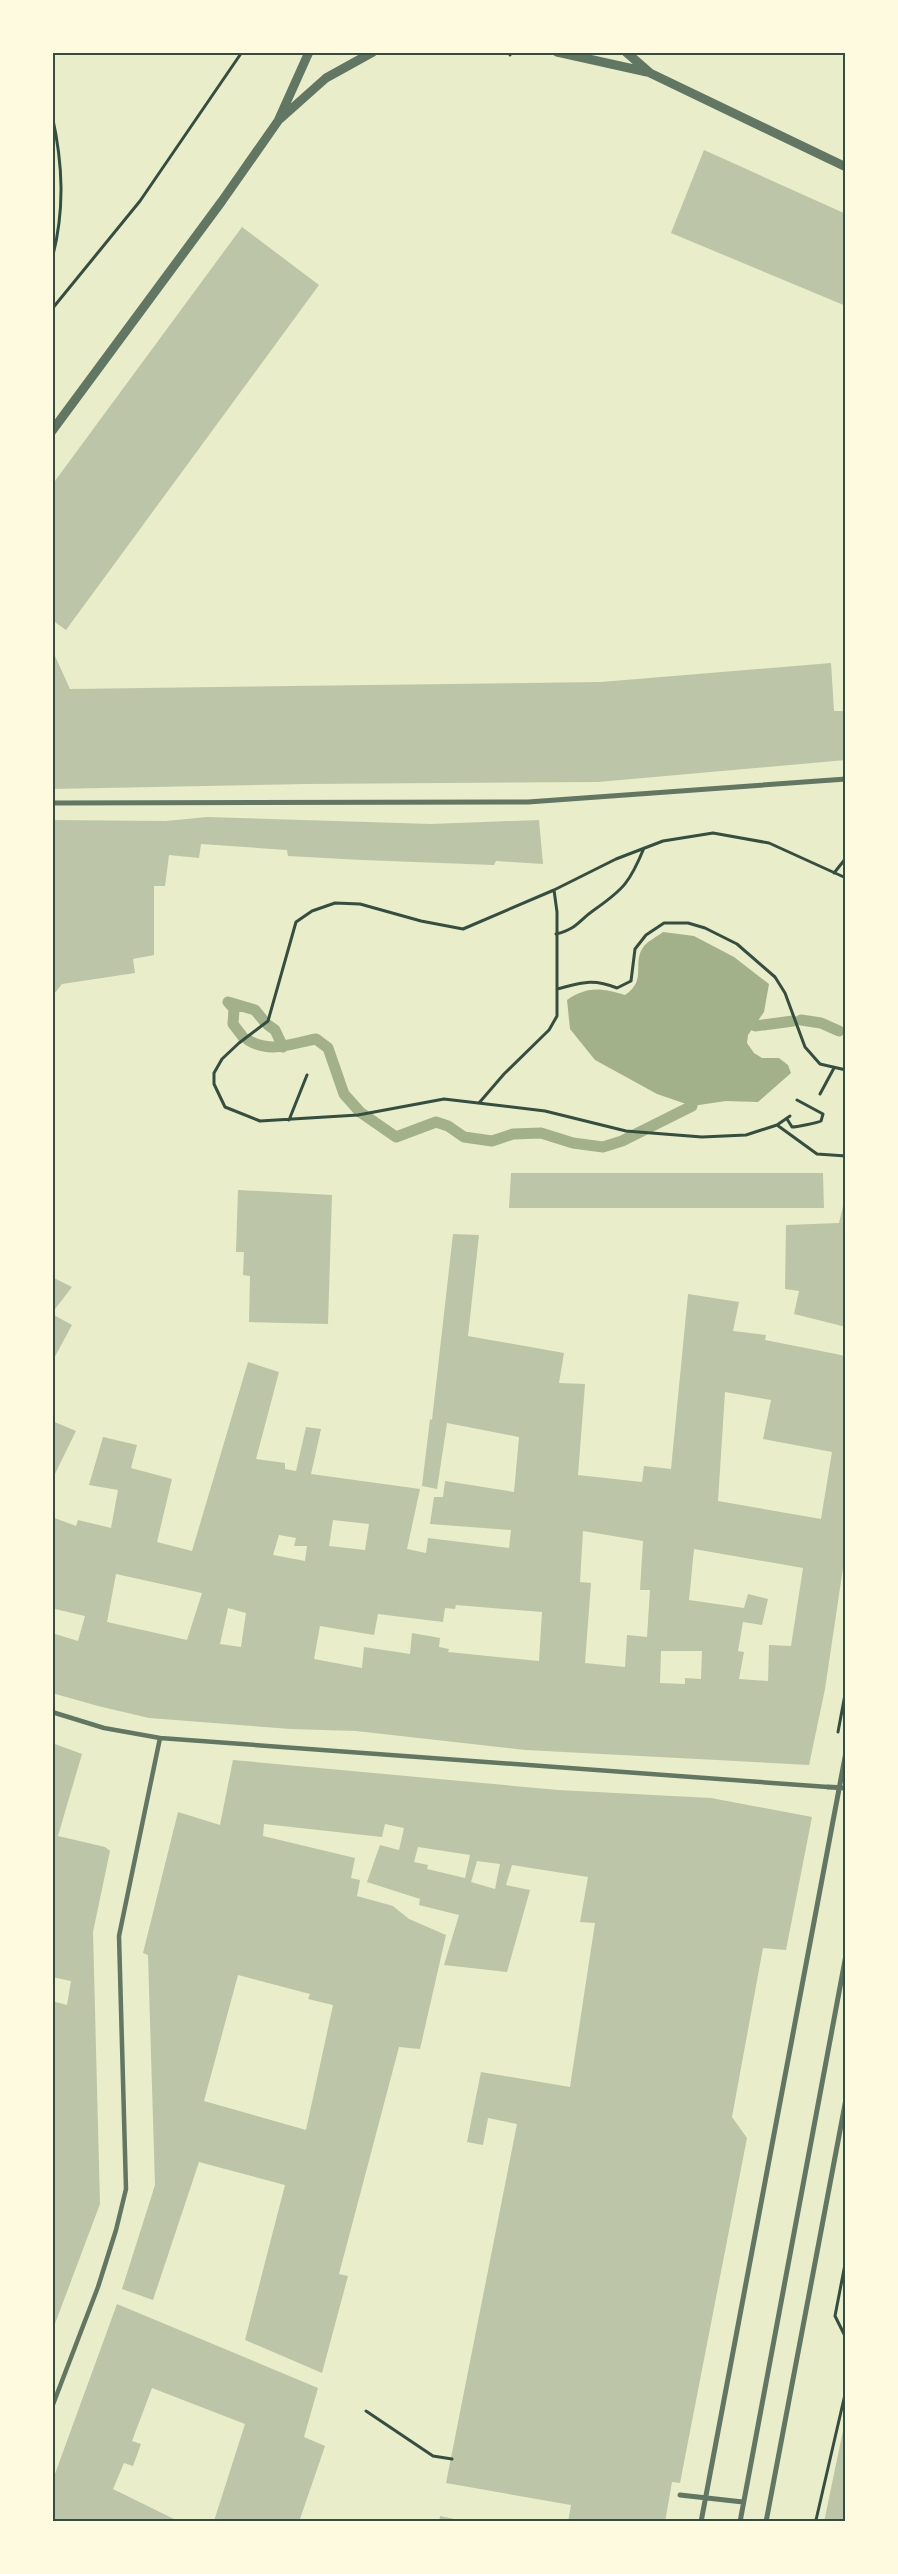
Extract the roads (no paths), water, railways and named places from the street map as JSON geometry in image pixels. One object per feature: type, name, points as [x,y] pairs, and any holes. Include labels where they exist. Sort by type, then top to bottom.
[{"type":"street","points":[[52,431],[222,201],[278,121],[309,52]]},
{"type":"street","points":[[278,121],[326,78],[373,52]]},
{"type":"street","points":[[557,52],[650,73],[846,167]]},
{"type":"street","points":[[626,52],[650,73]]},
{"type":"street","points":[[52,803],[528,802],[846,779]]},
{"type":"street","points":[[52,1712],[104,1728],[160,1738],[843,1788]]},
{"type":"street","points":[[52,2407],[98,2287],[116,2230],[126,2189],[119,1936],[160,1738]]},
{"type":"street","points":[[701,2522],[833,1830],[843,1788],[846,1752]]},
{"type":"street","points":[[740,2522],[846,1955]]},
{"type":"street","points":[[766,2522],[846,2099]]},
{"type":"street","points":[[680,2496],[743,2502]]},
{"type":"waterway","points":[[228,1002],[255,1010],[264,1021]]},
{"type":"waterway","points":[[228,1002],[234,1009],[233,1024],[243,1037]]},
{"type":"waterway","points":[[801,1020],[821,1023],[839,1031]]},
{"type":"waterway","points":[[755,1026],[793,1021]]},
{"type":"waterway","points":[[268,1025],[275,1030],[283,1047]]},
{"type":"waterway","points":[[248,1040],[273,1047],[316,1039],[328,1048],[344,1094],[360,1112],[396,1137],[436,1122],[448,1126],[464,1137],[492,1141],[513,1134],[541,1133],[573,1143],[603,1147],[622,1141],[692,1106]]}]
